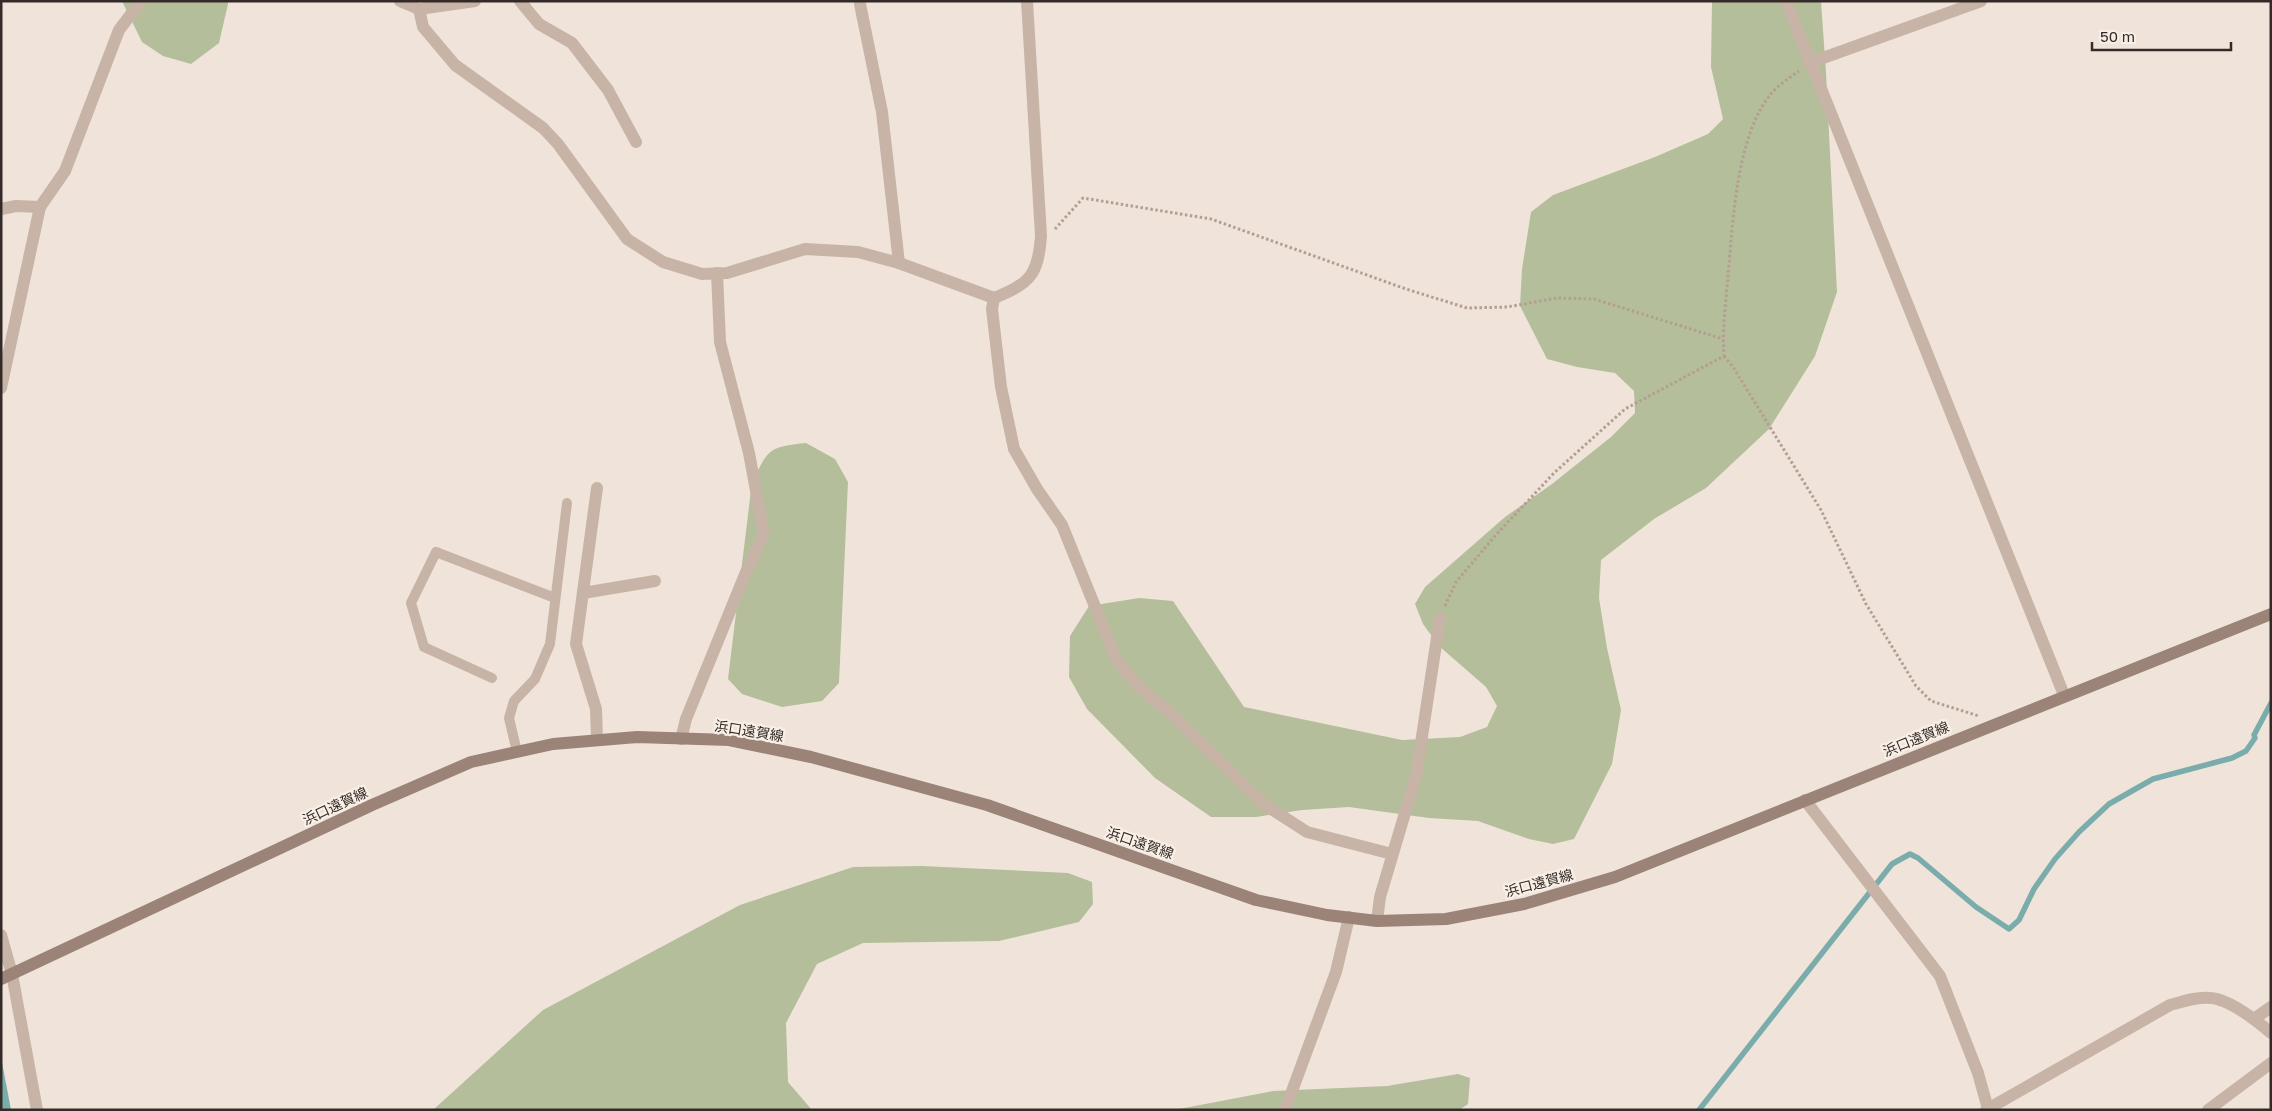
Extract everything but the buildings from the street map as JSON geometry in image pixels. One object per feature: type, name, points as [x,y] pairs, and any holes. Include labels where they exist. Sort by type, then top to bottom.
[{"type":"main road","name":"浜口遠賀線","points":[[7,977],[372,805],[471,762],[553,744],[637,737],[729,740],[811,757],[890,777],[987,805],[1256,900],[1327,915],[1377,921],[1446,919],[1524,904],[1615,877],[2064,695],[2271,614]]},
{"type":"street","points":[[1,388],[40,207],[65,171],[119,30],[141,1]]},
{"type":"street","points":[[400,1],[419,9],[475,1]]},
{"type":"street","points":[[520,1],[539,24],[572,43],[608,90],[636,142]]},
{"type":"street","points":[[419,9],[422,27],[455,65],[543,128],[558,144],[627,239],[663,262],[702,274],[727,272],[805,249],[858,252],[899,263],[994,298],[1012,291],[1032,276],[1040,254],[1042,236],[1027,1]]},
{"type":"street","points":[[1786,1],[1809,63],[2064,695]]},
{"type":"street","points":[[1809,63],[1981,1]]},
{"type":"street","points":[[860,4],[882,112],[899,263]]},
{"type":"street","points":[[1,209],[16,206],[40,207]]},
{"type":"street","points":[[681,739],[697,691],[746,572],[764,534],[749,453],[720,342],[717,273]]},
{"type":"street","points":[[994,298],[992,309],[1001,387],[1014,449],[1037,489],[1062,525],[1116,661],[1138,686],[1170,712],[1265,805],[1306,832],[1392,854]]},
{"type":"street","points":[[597,488],[576,644],[596,709],[597,740]]},
{"type":"street","points":[[583,593],[655,581]]},
{"type":"street","points":[[1377,921],[1380,897],[1416,776],[1440,618]]},
{"type":"street","points":[[1805,800],[1940,976],[1978,1073],[1987,1109],[2170,1005],[2196,999],[2217,999],[2254,1019],[2271,1033]]},
{"type":"street","points":[[1285,1110],[1336,972],[1349,917]]},
{"type":"street","points":[[1,935],[7,977],[37,1110]]},
{"type":"street","points":[[2254,1019],[2271,1007]]},
{"type":"street","points":[[2208,1110],[2271,1063]]},
{"type":"lane","points":[[517,752],[509,718],[514,701],[535,680],[550,644],[567,503]]},
{"type":"lane","points":[[492,678],[424,648],[411,603],[436,552],[556,598]]},
{"type":"path","points":[[1809,63],[1770,95],[1752,127],[1741,161],[1730,248],[1723,339],[1724,356],[1733,367],[1821,510],[1866,604],[1916,686],[1931,701],[1977,714],[1986,727]]},
{"type":"path","points":[[1042,236],[1055,228],[1083,198],[1211,219],[1467,308],[1507,308],[1557,298],[1594,299],[1723,339]]},
{"type":"path","points":[[1440,618],[1456,582],[1495,536],[1554,473],[1626,409],[1724,356]]},
{"type":"green space","points":[[122,1],[228,1],[228,4],[219,43],[191,64],[163,56],[142,42]]},
{"type":"green space","points":[[1712,1],[1821,1],[1837,292],[1815,356],[1769,429],[1706,488],[1654,519],[1601,560],[1599,598],[1607,648],[1621,710],[1612,764],[1574,839],[1553,844],[1529,839],[1478,821],[1429,818],[1349,807],[1302,810],[1256,817],[1211,817],[1155,778],[1087,709],[1069,677],[1070,636],[1089,606],[1139,598],[1173,601],[1244,707],[1402,740],[1460,737],[1487,727],[1497,706],[1486,687],[1439,646],[1423,624],[1415,604],[1425,587],[1505,517],[1552,484],[1611,437],[1635,413],[1634,391],[1615,373],[1577,367],[1547,359],[1520,306],[1522,269],[1531,212],[1553,195],[1655,157],[1708,134],[1723,119],[1711,67]]},
{"type":"green space","points":[[806,443],[835,459],[848,482],[839,683],[822,701],[782,707],[742,694],[728,679],[752,482],[762,463],[771,452],[784,446]]},
{"type":"green space","points":[[922,866],[1068,873],[1092,882],[1093,904],[1079,922],[999,941],[863,943],[817,964],[786,1023],[788,1082],[812,1110],[433,1110],[543,1010],[740,905],[853,867]]},
{"type":"green space","points":[[1458,1074],[1470,1078],[1468,1104],[1459,1110],[1174,1110],[1273,1091],[1387,1086]]},
{"type":"water","points":[[1,1057],[11,1110],[1,1110]]},
{"type":"waterway","points":[[1699,1110],[1892,864],[1910,854],[1918,858],[1976,907],[2009,929],[2019,920],[2034,889],[2055,859],[2079,832],[2109,804],[2153,779],[2232,758],[2246,751],[2255,738],[2254,735],[2271,703]]}]
